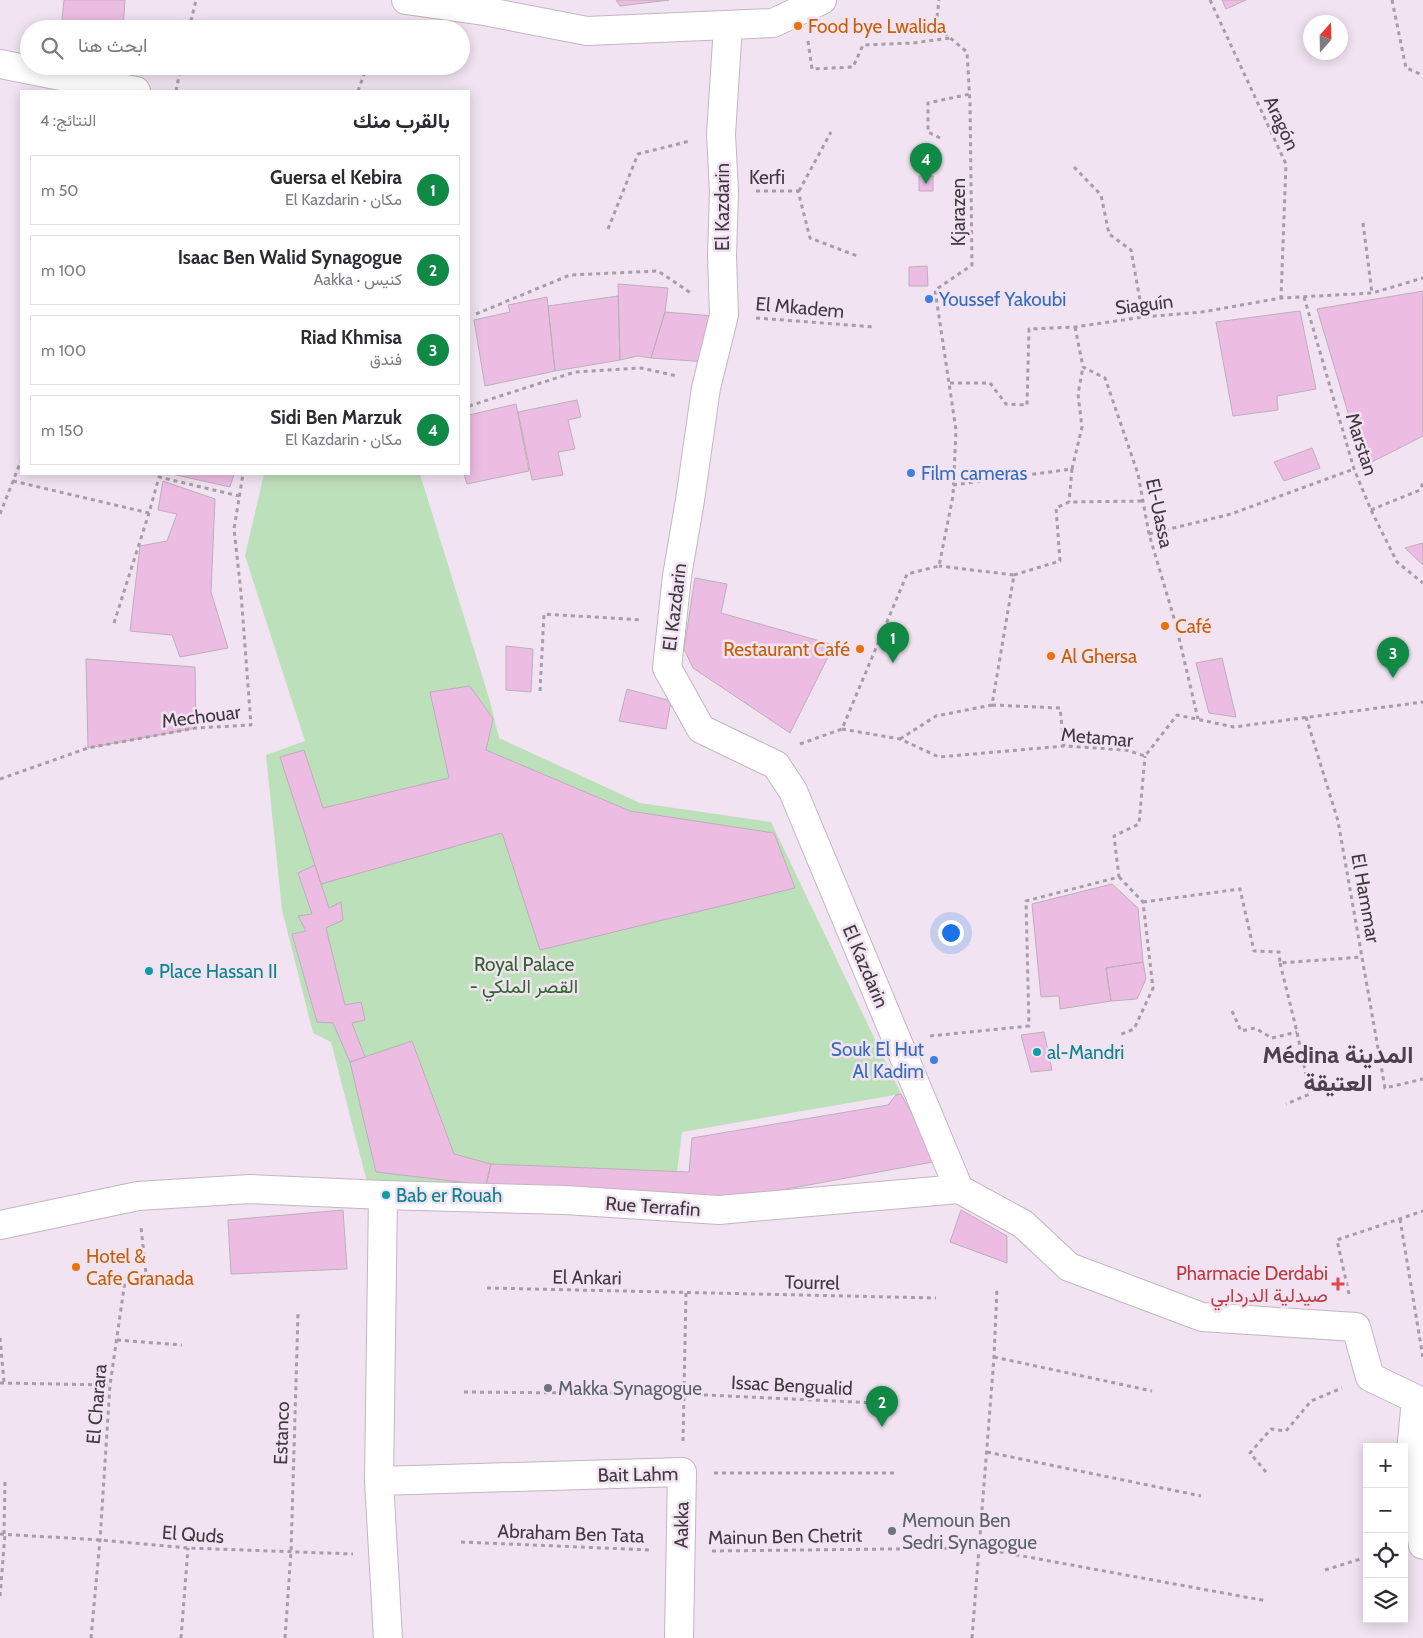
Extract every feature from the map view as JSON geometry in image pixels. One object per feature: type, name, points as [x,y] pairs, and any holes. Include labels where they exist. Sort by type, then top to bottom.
[{"type":"street","points":[[406,0],[484,11],[587,31],[773,23],[813,4]]},
{"type":"street","name":"El Kazdarin","points":[[728,26],[721,134],[724,191],[724,315],[707,383],[677,576],[667,668],[701,729],[776,765],[793,791],[959,1189]]},
{"type":"street","points":[[0,64],[20,68]]},
{"type":"street","points":[[55,75],[131,90]]},
{"type":"street","name":"Rue Terrafin","points":[[0,1225],[138,1196],[250,1189],[565,1200],[719,1210],[959,1189]]},
{"type":"street","points":[[959,1189],[1023,1224],[1069,1267],[1202,1317],[1356,1327],[1370,1377],[1416,1399],[1410,1463],[1423,1545]]},
{"type":"street","points":[[383,1195],[379,1481],[388,1638]]},
{"type":"street","name":"Bait Lahm","points":[[379,1481],[682,1472]]},
{"type":"street","name":"Aakka","points":[[679,1638],[682,1472]]},
{"type":"path","points":[[192,20],[196,0]]},
{"type":"path","points":[[938,0],[936,26],[950,38]]},
{"type":"path","name":"Aragón","points":[[1210,0],[1286,164],[1281,298]]},
{"type":"path","points":[[1392,0],[1406,68],[1423,76]]},
{"type":"path","points":[[813,4],[812,69],[853,67],[863,45],[912,43],[950,38]]},
{"type":"path","name":"Kjarazen","points":[[950,38],[967,52],[970,94],[972,265],[935,290],[950,383]]},
{"type":"path","points":[[176,90],[179,75]]},
{"type":"path","points":[[358,90],[364,75]]},
{"type":"path","points":[[940,138],[928,132],[928,103],[970,94]]},
{"type":"path","points":[[798,191],[831,132]]},
{"type":"path","points":[[608,229],[638,154],[721,134]]},
{"type":"path","points":[[1074,167],[1101,195],[1109,234],[1131,250],[1143,317]]},
{"type":"path","name":"Kerfi","points":[[724,191],[798,191],[810,238],[860,257]]},
{"type":"path","points":[[1363,223],[1372,293]]},
{"type":"path","points":[[476,314],[570,275],[658,271],[724,315]]},
{"type":"path","name":"Siaguín","points":[[950,383],[990,383],[1006,404],[1027,404],[1029,329],[1075,327],[1143,317],[1202,312],[1281,298],[1372,293],[1423,278]]},
{"type":"path","name":"Marstan","points":[[1304,297],[1354,469],[1371,510],[1397,562],[1423,583]]},
{"type":"path","name":"El Mkadem","points":[[724,315],[875,327]]},
{"type":"path","points":[[1069,502],[1072,468],[1082,428],[1078,394],[1083,367],[1075,327]]},
{"type":"path","name":"El-Uassa","points":[[1083,367],[1105,378],[1138,474],[1149,534],[1176,625],[1198,719]]},
{"type":"path","points":[[470,406],[575,372],[641,368],[707,383]]},
{"type":"path","points":[[940,566],[953,496],[956,430],[950,383]]},
{"type":"path","points":[[0,514],[20,464]]},
{"type":"path","points":[[953,485],[1072,468]]},
{"type":"path","points":[[1149,534],[1231,514],[1354,469]]},
{"type":"path","name":"Mechouar","points":[[0,779],[88,748],[196,728],[251,725],[234,529],[243,475]]},
{"type":"path","points":[[114,623],[159,476],[239,496]]},
{"type":"path","points":[[13,481],[149,513]]},
{"type":"path","points":[[1371,510],[1420,490],[1423,483]]},
{"type":"path","points":[[776,765],[796,745],[842,729],[907,574],[940,566],[1014,575],[1060,561],[1056,508],[1069,502],[1143,501]]},
{"type":"path","points":[[992,705],[1014,575]]},
{"type":"path","points":[[540,691],[544,614],[672,622]]},
{"type":"path","name":"Metamar","points":[[842,729],[900,739],[939,757],[1064,746],[1126,750],[1145,756],[1177,716],[1234,727],[1423,702]]},
{"type":"path","points":[[900,739],[936,716],[992,705],[1060,708],[1064,746]]},
{"type":"path","name":"El Hammar","points":[[1306,717],[1338,821],[1385,1088],[1423,1079]]},
{"type":"path","points":[[1120,1035],[1134,1030],[1153,988],[1143,902],[1119,877],[1114,836],[1138,824],[1145,756]]},
{"type":"path","points":[[896,1040],[1029,1026],[1026,901],[1119,877]]},
{"type":"path","points":[[1143,902],[1240,889],[1254,951],[1279,952],[1280,964],[1297,1032],[1310,1094],[1286,1104]]},
{"type":"path","points":[[1280,964],[1362,957]]},
{"type":"path","points":[[1232,1011],[1241,1031],[1255,1028],[1272,1038],[1297,1032]]},
{"type":"path","name":"El Charara","points":[[90,1638],[100,1540],[110,1385],[125,1282],[147,1283],[138,1196]]},
{"type":"path","points":[[1356,1327],[1337,1240],[1423,1211]]},
{"type":"path","points":[[1400,1219],[1423,1358]]},
{"type":"path","name":"El Ankari","points":[[487,1288],[686,1293]]},
{"type":"path","points":[[972,1638],[994,1357],[997,1288]]},
{"type":"path","points":[[682,1472],[686,1293]]},
{"type":"path","name":"Tourrel","points":[[686,1293],[936,1298]]},
{"type":"path","name":"Estanco","points":[[284,1638],[291,1552],[298,1314]]},
{"type":"path","points":[[0,1338],[2,1382],[110,1385]]},
{"type":"path","points":[[117,1340],[182,1345]]},
{"type":"path","points":[[994,1357],[1152,1391]]},
{"type":"path","points":[[1266,1472],[1250,1453],[1271,1429],[1286,1431],[1310,1401],[1370,1377]]},
{"type":"path","name":"Issac Bengualid","points":[[464,1392],[685,1394],[897,1404]]},
{"type":"path","points":[[987,1452],[1201,1496]]},
{"type":"path","name":"Bait Lahm","points":[[682,1472],[896,1473]]},
{"type":"path","points":[[0,1596],[5,1480]]},
{"type":"path","name":"El Quds","points":[[3,1534],[188,1548],[384,1555]]},
{"type":"path","name":"Abraham Ben Tata","points":[[461,1542],[681,1551]]},
{"type":"path","points":[[181,1638],[188,1548]]},
{"type":"path","name":"Mainun Ben Chetrit","points":[[681,1551],[979,1548],[1266,1601]]},
{"type":"path","points":[[1325,1570],[1363,1558]]},
{"type":"green space","name":"Royal Palace - القصر الملكي","points":[[264,475],[420,475],[489,698],[499,738],[640,803],[771,822],[901,1094],[682,1132],[677,1173],[368,1186],[331,1042],[313,1033],[282,910],[266,755],[305,741],[245,556]]},
{"type":"building","points":[[64,0],[125,0],[124,20],[62,20]]},
{"type":"building","points":[[616,0],[669,0],[620,6]]},
{"type":"building","points":[[1222,0],[1246,0],[1226,9]]},
{"type":"building","points":[[919,176],[933,176],[933,191],[919,191]]},
{"type":"building","points":[[927,266],[928,286],[909,286],[909,267]]},
{"type":"building","points":[[618,284],[668,288],[665,312],[651,358],[638,356],[620,360]]},
{"type":"building","points":[[1423,291],[1423,436],[1364,466],[1317,309]]},
{"type":"building","points":[[618,296],[620,360],[555,371],[548,306]]},
{"type":"building","points":[[547,297],[555,371],[485,386],[474,320],[510,312],[508,305]]},
{"type":"building","points":[[1300,311],[1316,389],[1277,396],[1278,410],[1233,416],[1216,322]]},
{"type":"building","points":[[665,312],[714,316],[707,362],[651,358]]},
{"type":"building","points":[[577,400],[581,417],[568,420],[575,449],[558,452],[563,475],[532,480],[518,412]]},
{"type":"building","points":[[516,404],[529,471],[467,484],[464,475],[470,475],[470,415]]},
{"type":"building","points":[[1312,448],[1320,468],[1284,481],[1274,462]]},
{"type":"building","points":[[176,475],[234,475],[230,487]]},
{"type":"building","points":[[163,481],[215,499],[211,592],[228,648],[180,657],[172,635],[130,631],[140,546],[167,541],[177,514],[158,510]]},
{"type":"building","points":[[1423,543],[1423,565],[1405,548]]},
{"type":"building","points":[[695,578],[727,584],[721,613],[834,645],[790,733],[693,668],[684,649]]},
{"type":"building","points":[[506,646],[533,649],[531,692],[506,690]]},
{"type":"building","points":[[1222,658],[1236,717],[1209,713],[1196,663]]},
{"type":"building","points":[[86,659],[195,667],[196,728],[88,748]]},
{"type":"building","points":[[470,686],[493,719],[486,750],[630,811],[774,833],[795,888],[540,950],[502,833],[321,884],[280,757],[304,750],[323,808],[449,778],[430,692]]},
{"type":"building","points":[[627,689],[671,701],[666,729],[619,721]]},
{"type":"building","points":[[315,865],[329,908],[341,902],[343,920],[326,928],[345,1005],[361,1002],[365,1020],[352,1023],[365,1057],[350,1062],[333,1023],[317,1022],[292,934],[306,931],[298,916],[312,914],[298,873]]},
{"type":"building","points":[[1112,884],[1138,908],[1143,962],[1106,968],[1111,1001],[1060,1009],[1059,996],[1041,997],[1032,904]]},
{"type":"building","points":[[1143,962],[1146,979],[1137,999],[1111,1001],[1106,968]]},
{"type":"building","name":"al-Mandri","points":[[1044,1032],[1052,1070],[1031,1072],[1021,1035]]},
{"type":"building","points":[[412,1041],[454,1154],[491,1164],[486,1185],[376,1172],[350,1062]]},
{"type":"building","points":[[901,1094],[938,1161],[711,1203],[486,1185],[491,1164],[689,1172],[692,1138],[888,1105],[896,1095]]},
{"type":"building","points":[[343,1210],[347,1269],[231,1274],[228,1220]]},
{"type":"building","points":[[961,1210],[1007,1236],[1007,1263],[950,1242]]},
{"type":"place","name":"Food bye Lwalida","points":[[798,26]]},
{"type":"place","name":"Sidi Ben Marzuk","points":[[926,184]]},
{"type":"place","name":"Youssef Yakoubi","points":[[929,299]]},
{"type":"place","name":"Film cameras","points":[[911,473]]},
{"type":"place","name":"Café","points":[[1165,626]]},
{"type":"place","name":"Restaurant Café","points":[[860,649]]},
{"type":"place","name":"Al Ghersa","points":[[1051,656]]},
{"type":"place","name":"Guersa el Kebira","points":[[893,663]]},
{"type":"place","name":"Riad Khmisa","points":[[1393,678]]},
{"type":"place","name":"Place Hassan II","points":[[149,971]]},
{"type":"place","name":"al-Mandri","points":[[1037,1052]]},
{"type":"place","name":"Souk El Hut Al Kadim","points":[[934,1060]]},
{"type":"place","name":"Bab er Rouah","points":[[386,1195]]},
{"type":"place","name":"Hotel & Cafe Granada","points":[[76,1267]]},
{"type":"place","name":"Pharmacie Derdabi صيدلية الدردابي","points":[[1338,1284]]},
{"type":"place","name":"Makka Synagogue","points":[[548,1388]]},
{"type":"place","name":"Isaac Ben Walid Synagogue","points":[[882,1427]]},
{"type":"place","name":"Memoun Ben Sedri Synagogue","points":[[892,1531]]},
{"type":"district","name":"Médina المدينة العتيقة","points":[[1338,1069]]}]
